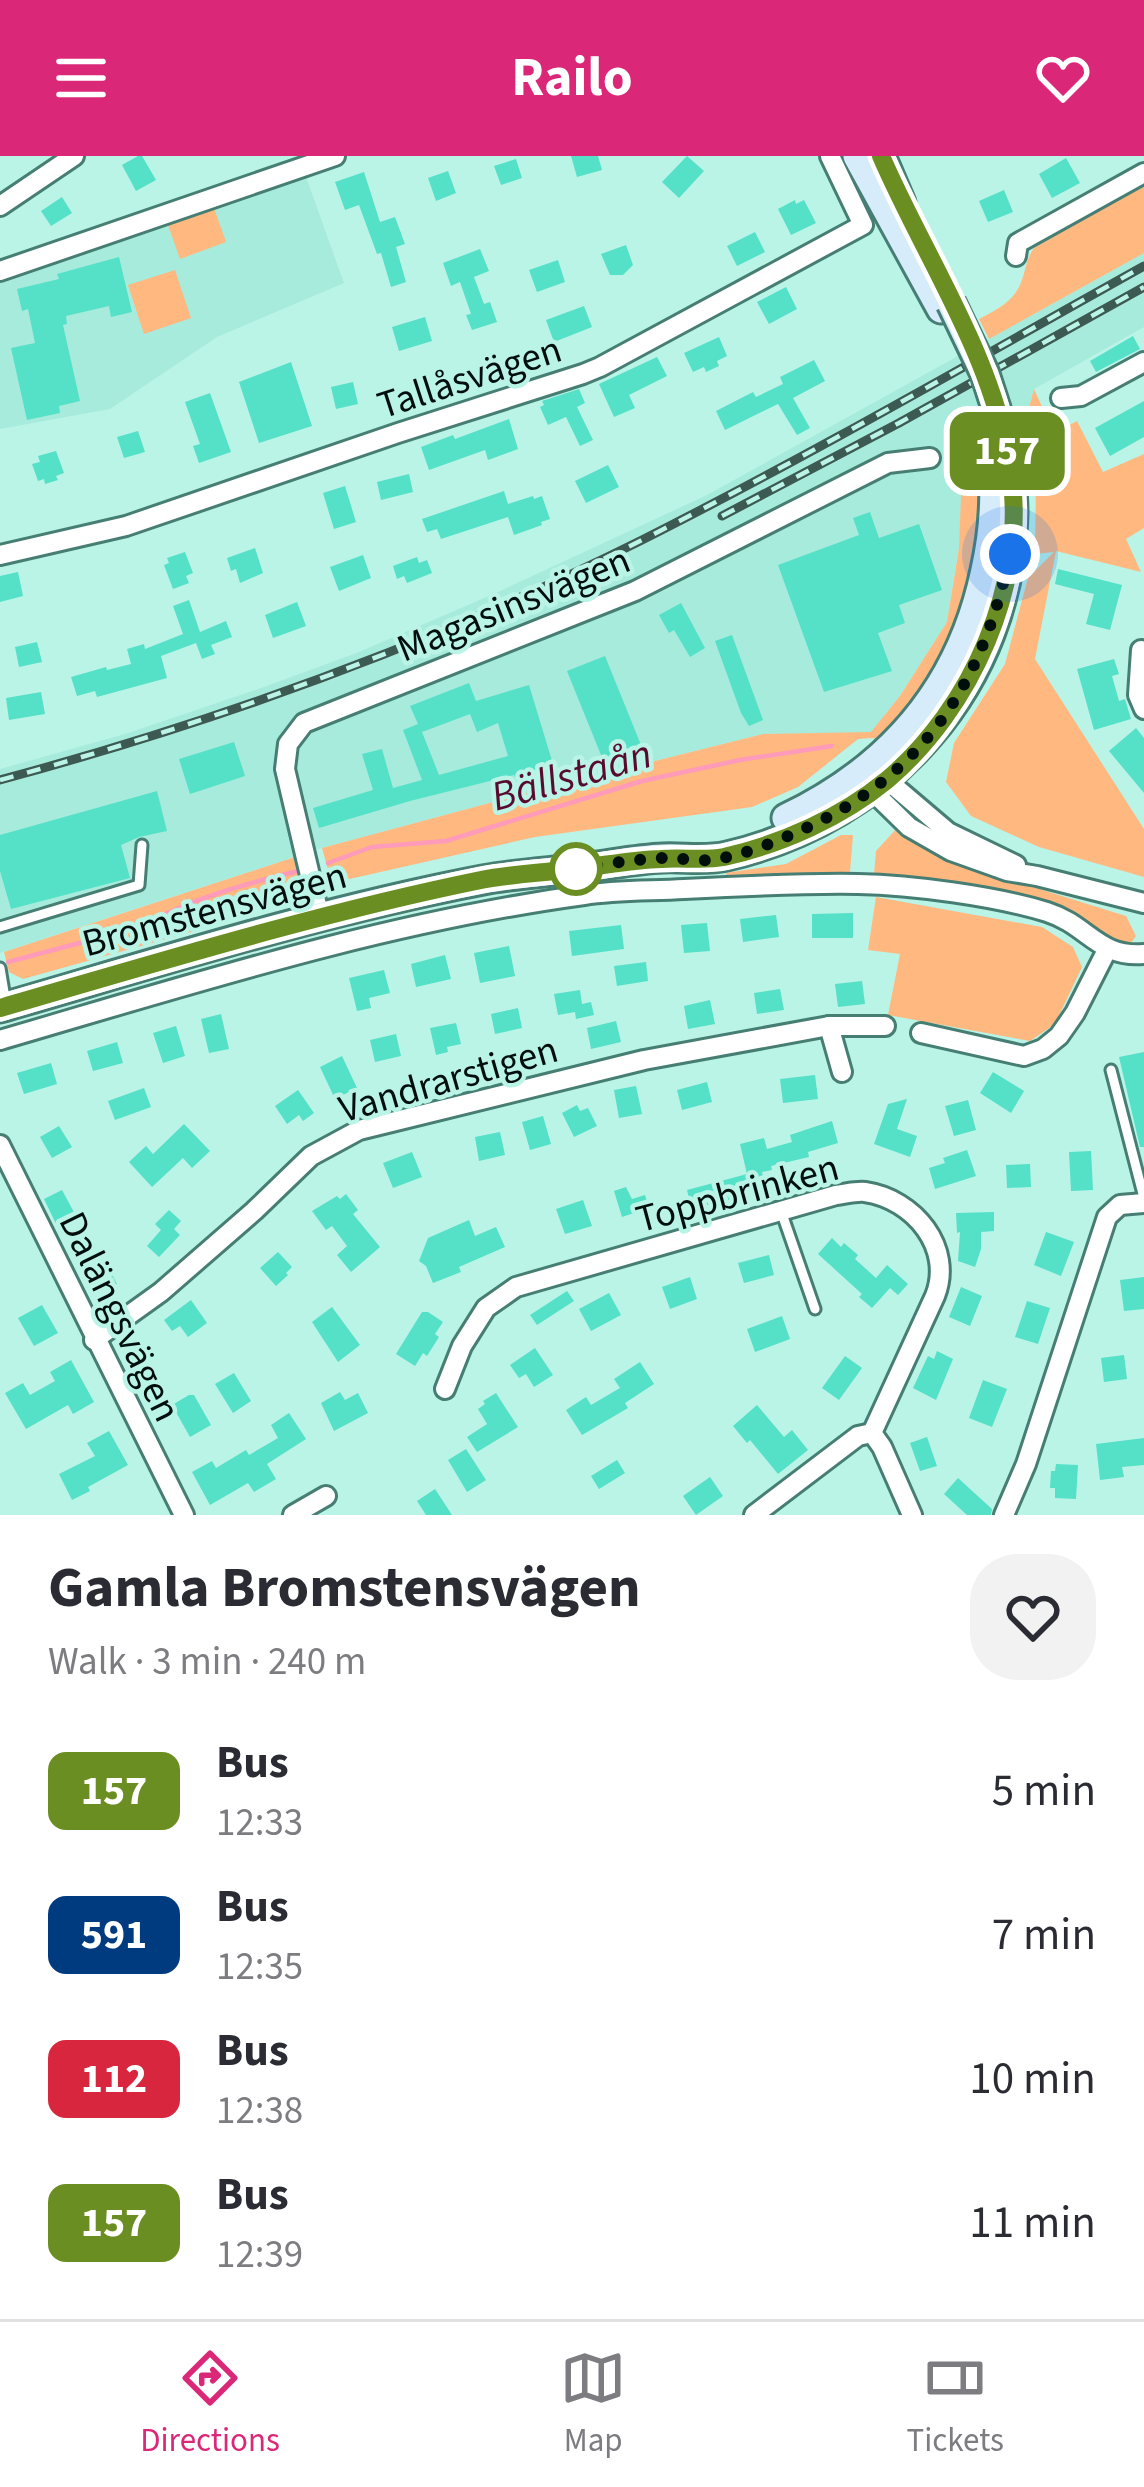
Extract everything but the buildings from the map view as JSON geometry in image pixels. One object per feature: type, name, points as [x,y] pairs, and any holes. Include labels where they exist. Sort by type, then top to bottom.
[{"type":"street","points":[[0,206],[74,156]]},
{"type":"street","points":[[0,271],[335,156]]},
{"type":"street","name":"Tallåsvägen","points":[[0,555],[126,526],[600,367],[863,225],[830,156]]},
{"type":"street","name":"Bromstensvägen","points":[[856,156],[946,306]]},
{"type":"street","name":"Bromstensvägen","points":[[3,1007],[320,918],[486,879],[663,858],[709,860],[767,844],[840,812],[946,680],[980,596],[994,517],[997,436],[881,156]]},
{"type":"street","points":[[1016,256],[1018,243],[1144,173]]},
{"type":"street","points":[[1061,398],[1081,396],[1144,362]]},
{"type":"street","name":"Magasinsvägen","points":[[320,918],[285,769],[288,744],[304,723],[635,591],[888,463],[930,458]]},
{"type":"street","points":[[1141,650],[1138,695],[1144,709]]},
{"type":"street","points":[[871,778],[948,832],[1036,876],[1144,903]]},
{"type":"street","points":[[0,1040],[429,921],[588,894],[806,883],[898,885],[1046,912],[1078,927],[1107,950],[1144,954]]},
{"type":"street","points":[[921,1033],[1024,1056],[1043,1049],[1075,1013],[1107,950]]},
{"type":"street","points":[[829,1026],[851,1069]]},
{"type":"street","name":"Vandrarstigen","points":[[94,1340],[161,1292],[311,1156],[359,1130],[644,1060],[829,1026],[885,1026]]},
{"type":"street","name":"Dalängsvägen","points":[[0,1145],[184,1515]]},
{"type":"street","name":"Toppbrinken","points":[[445,1389],[462,1346],[486,1308],[516,1287],[836,1195],[864,1192],[913,1214],[928,1230],[936,1245],[940,1284],[872,1432]]},
{"type":"street","points":[[1004,1515],[1026,1464],[1107,1217],[1120,1205],[1144,1200]]},
{"type":"street","points":[[754,1515],[858,1436],[872,1432],[912,1515]]},
{"type":"street","points":[[293,1515],[326,1496]]},
{"type":"lane","points":[[0,928],[140,885],[142,845]]},
{"type":"lane","points":[[1,972],[3,1007]]},
{"type":"lane","points":[[1111,1070],[1144,1200]]},
{"type":"lane","points":[[781,1211],[815,1309]]},
{"type":"shaded area","points":[[305,174],[344,283],[217,337],[110,409],[0,429],[0,278]]},
{"type":"shaded area","points":[[1144,185],[1144,253],[989,339],[979,319],[1016,293],[1034,248]]},
{"type":"shaded area","points":[[214,208],[226,242],[180,259],[168,225]]},
{"type":"shaded area","points":[[1144,253],[1144,327],[1034,389],[1024,427],[976,439],[947,622],[871,733],[763,734],[519,795],[322,848],[0,953],[0,769],[125,734],[264,687],[498,592],[707,495]]},
{"type":"shaded area","points":[[175,270],[191,318],[144,334],[128,285]]},
{"type":"shaded area","points":[[1034,389],[1054,433],[1077,421],[1103,472],[1144,454],[1144,528],[1126,539],[1141,572],[1056,551],[1035,659],[1144,829],[1144,877],[1039,847],[971,816],[946,782],[954,743],[1005,664],[1028,578],[1054,552],[1035,554],[1036,478],[1024,427]]},
{"type":"shaded area","points":[[976,439],[984,456],[986,524],[963,620],[915,706],[882,741],[858,739],[798,787],[752,807],[535,837],[345,880],[329,873],[322,848],[519,795],[763,734],[871,732],[947,622],[959,548],[962,471]]},
{"type":"shaded area","points":[[897,828],[965,866],[1126,916],[1136,936],[1128,947],[1116,943],[1085,919],[1037,898],[874,875],[876,851]]},
{"type":"shaded area","points":[[841,835],[853,835],[850,872],[729,877],[725,873],[786,864]]},
{"type":"shaded area","points":[[295,857],[299,883],[290,895],[191,932],[23,979],[9,972],[4,952]]},
{"type":"shaded area","points":[[876,897],[1042,927],[1073,947],[1082,967],[1055,1024],[1030,1041],[888,1015],[900,954],[868,950]]},
{"type":"waterway","name":"Bällstaån","points":[[328,863],[372,847],[446,841],[642,781],[832,746]]},
{"type":"waterway","name":"Bällstaån","points":[[144,925],[200,899],[298,871]]},
{"type":"waterway","name":"Bällstaån","points":[[8,962],[132,929]]},
{"type":"railway","points":[[0,780],[164,732],[326,676],[563,578],[767,475],[1144,266]]},
{"type":"railway","points":[[722,516],[1144,287]]},
{"type":"bus line","name":"157","points":[[0,1008],[320,918],[486,879],[663,858],[709,860],[732,855],[840,812],[903,765],[946,714],[992,628],[1010,554],[1012,477],[986,374],[881,156]]},
{"type":"route","points":[[576,869],[732,855],[795,833],[872,791],[925,742],[969,677],[992,628],[1010,554]]}]
